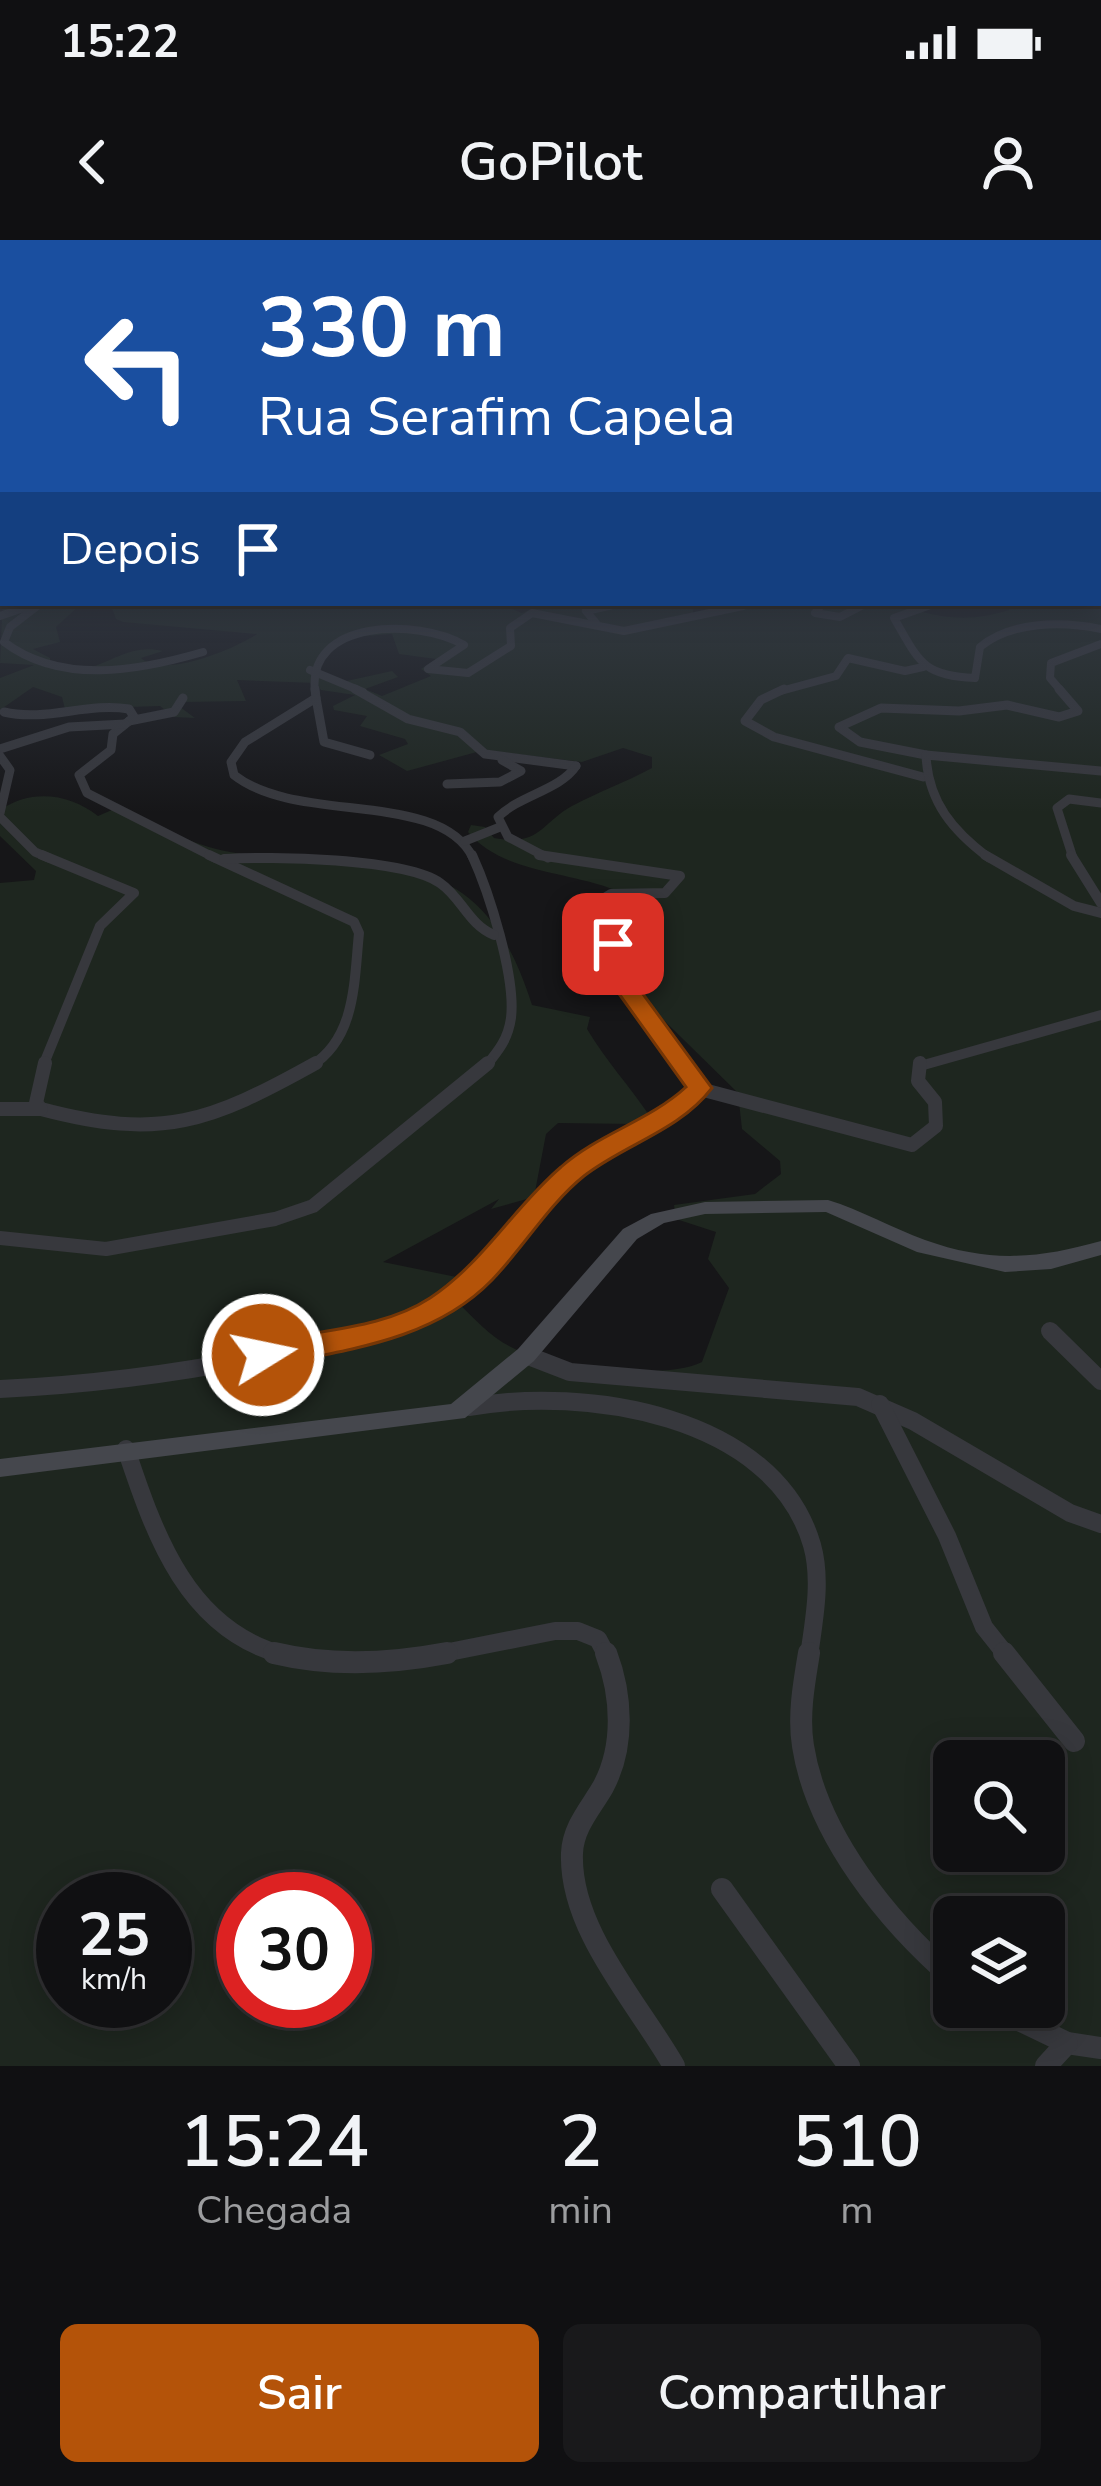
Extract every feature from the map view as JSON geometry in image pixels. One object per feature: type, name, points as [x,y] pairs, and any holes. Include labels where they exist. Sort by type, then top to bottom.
[{"type":"street","points":[[6,643],[50,668],[76,672],[203,652]]},
{"type":"street","points":[[332,643],[314,657],[310,670],[309,684],[324,742],[370,755]]},
{"type":"street","points":[[461,643],[428,669],[468,673],[511,643]]},
{"type":"street","points":[[909,643],[923,668]]},
{"type":"street","points":[[923,777],[878,760],[771,739],[745,721],[748,713],[786,686],[836,676],[848,658],[968,679],[978,672],[984,643]]},
{"type":"street","points":[[1101,644],[1052,663],[1050,678],[1078,711],[1068,717],[1042,718],[1012,706],[954,711],[899,706],[861,714],[839,727],[860,742],[926,755],[953,752],[1101,771]]},
{"type":"street","points":[[0,656],[18,652]]},
{"type":"street","points":[[310,670],[372,696],[401,716],[460,732],[485,754],[520,771],[500,782],[447,784]]},
{"type":"street","points":[[41,1109],[36,1103],[40,1076],[100,926],[134,896],[103,876],[35,852],[0,815],[10,770],[0,753],[69,727],[174,712],[183,698]]},
{"type":"street","points":[[0,1238],[106,1249],[274,1219],[327,1197],[476,1078],[505,1043],[512,1013],[485,883],[465,841],[432,820],[303,806],[234,775],[231,762],[241,746],[316,698]]},
{"type":"street","points":[[4,712],[24,716],[100,706],[128,718]]},
{"type":"street","points":[[0,1108],[41,1109],[94,1123],[180,1125],[223,1112],[334,1050],[350,1009],[356,925],[116,812],[79,783],[79,775],[110,750],[113,734],[128,718]]},
{"type":"street","points":[[485,754],[576,766],[570,775],[507,806],[498,818],[500,826],[517,844],[545,860],[619,862],[680,877],[670,891],[623,892],[596,899],[585,910],[590,923],[616,949],[628,991],[700,1088],[912,1145],[936,1126],[934,1102],[918,1081],[920,1062],[1101,1015]]},
{"type":"street","points":[[926,755],[923,777],[937,802],[996,867],[1101,913]]},
{"type":"street","points":[[1101,803],[1069,799],[1057,808],[1071,855],[1101,903]]},
{"type":"street","points":[[465,841],[500,826]]},
{"type":"street","points":[[224,859],[379,867],[429,876],[458,899],[478,930],[494,935]]},
{"type":"street","points":[[0,1389],[105,1384],[307,1348],[415,1320],[463,1291],[572,1171],[676,1111],[700,1088]]},
{"type":"street","points":[[470,1406],[526,1355],[630,1234],[658,1218],[705,1208],[811,1203],[924,1247],[1005,1265],[1052,1262],[1101,1248]]},
{"type":"street","points":[[1050,1330],[1101,1381]]},
{"type":"street","points":[[526,1355],[570,1372],[836,1391],[880,1404],[1070,1513],[1101,1523]]},
{"type":"street","points":[[0,1468],[126,1449],[444,1416],[470,1406],[557,1397],[651,1416],[734,1448],[786,1493],[803,1520],[815,1570],[803,1697],[808,1769],[841,1840],[908,1934],[933,1958]]},
{"type":"street","points":[[880,1404],[947,1536],[984,1627],[1074,1741]]},
{"type":"street","points":[[126,1449],[143,1511],[161,1551],[216,1620],[263,1653],[336,1668],[398,1664],[544,1633],[574,1630],[598,1640],[610,1671],[618,1737],[608,1778],[582,1820],[572,1860],[602,1943],[674,2066]]},
{"type":"street","points":[[722,1889],[848,2066]]},
{"type":"street","points":[[1036,2028],[1067,2043],[1101,2048]]},
{"type":"street","points":[[1046,2066],[1067,2043]]},
{"type":"shaded area","points":[[1,643],[55,643],[33,649],[50,658],[50,665],[80,670],[142,650],[163,651],[141,658],[165,665],[216,654],[239,643],[335,643],[314,667],[342,682],[392,671],[398,677],[365,689],[382,696],[431,676],[421,669],[436,659],[399,654],[395,643],[1101,643],[1101,2066],[0,2066],[0,883],[34,880],[36,871],[0,836],[0,810],[38,796],[75,803],[98,816],[121,806],[215,849],[415,872],[450,886],[482,910],[509,948],[532,1005],[590,1017],[587,1029],[649,1115],[635,1124],[558,1123],[546,1134],[534,1197],[491,1209],[499,1199],[383,1262],[471,1280],[476,1289],[456,1301],[515,1349],[556,1361],[637,1371],[685,1368],[702,1362],[729,1288],[708,1259],[716,1232],[676,1219],[674,1205],[755,1194],[781,1174],[780,1161],[742,1129],[738,1093],[630,987],[627,919],[615,890],[499,856],[468,832],[471,825],[485,827],[494,838],[531,836],[572,806],[652,768],[652,757],[623,748],[582,762],[484,750],[407,771],[379,755],[408,744],[405,739],[360,726],[367,716],[334,710],[333,706],[355,695],[321,690],[316,683],[237,680],[246,701],[183,702],[180,707],[195,718],[174,717],[160,706],[65,709],[62,697],[33,687],[0,710],[0,678],[34,665],[0,663]]},
{"type":"route","points":[[263,1355],[388,1329],[438,1308],[478,1276],[572,1171],[676,1111],[700,1088],[628,991],[613,944]]}]
